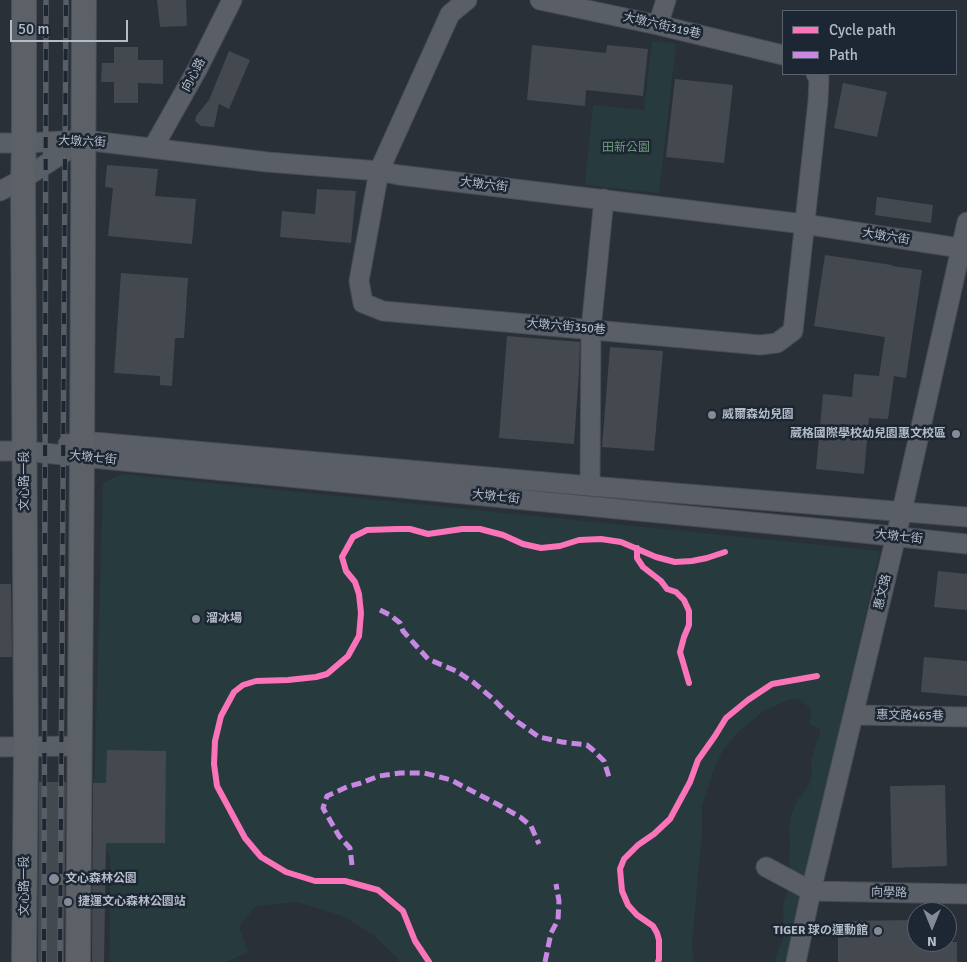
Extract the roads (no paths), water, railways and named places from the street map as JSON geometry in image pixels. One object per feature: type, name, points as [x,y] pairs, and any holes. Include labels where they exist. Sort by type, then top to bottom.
[{"type":"main road","name":"文心路一段","points":[[24,0],[26,747],[24,962]]},
{"type":"main road","points":[[78,962],[84,0]]},
{"type":"street","name":"向心路","points":[[153,148],[198,68],[232,0]]},
{"type":"street","points":[[379,171],[450,14],[467,0]]},
{"type":"street","name":"大墩六街319巷","points":[[540,0],[658,25],[782,55]]},
{"type":"street","points":[[658,25],[666,0]]},
{"type":"street","points":[[804,224],[818,101],[819,78],[817,75]]},
{"type":"street","name":"大墩六街","points":[[0,143],[84,140],[267,162],[379,171],[804,224],[964,249]]},
{"type":"street","points":[[0,191],[23,179],[84,140]]},
{"type":"street","name":"大墩六街350巷","points":[[379,171],[359,281],[363,303],[383,311],[760,345],[777,343],[793,331],[804,224]]},
{"type":"street","points":[[590,486],[591,329],[604,200]]},
{"type":"street","name":"惠文路","points":[[796,962],[811,891],[964,249],[967,222]]},
{"type":"street","name":"大墩七街","points":[[82,449],[967,544]]},
{"type":"street","name":"大墩七街","points":[[0,452],[82,449],[590,486],[967,518]]},
{"type":"street","name":"惠文路465巷","points":[[853,715],[967,717]]},
{"type":"street","points":[[0,747],[80,746]]},
{"type":"street","points":[[766,867],[811,891]]},
{"type":"street","name":"向學路","points":[[811,891],[967,894]]},
{"type":"railway","points":[[44,962],[46,0]]},
{"type":"railway","points":[[60,962],[66,0]]},
{"type":"place","name":"威爾森幼兒園","points":[[712,415]]},
{"type":"place","name":"葳格國際學校幼兒園惠文校區","points":[[956,434]]},
{"type":"place","name":"溜冰場","points":[[196,619]]},
{"type":"place","name":"文心森林公園","points":[[54,879]]},
{"type":"place","name":"捷運文心森林公園站","points":[[68,902]]},
{"type":"place","name":"TIGER 球の運動館","points":[[878,931]]},
{"type":"park label","name":"田新公園","points":[[626,148]]}]
